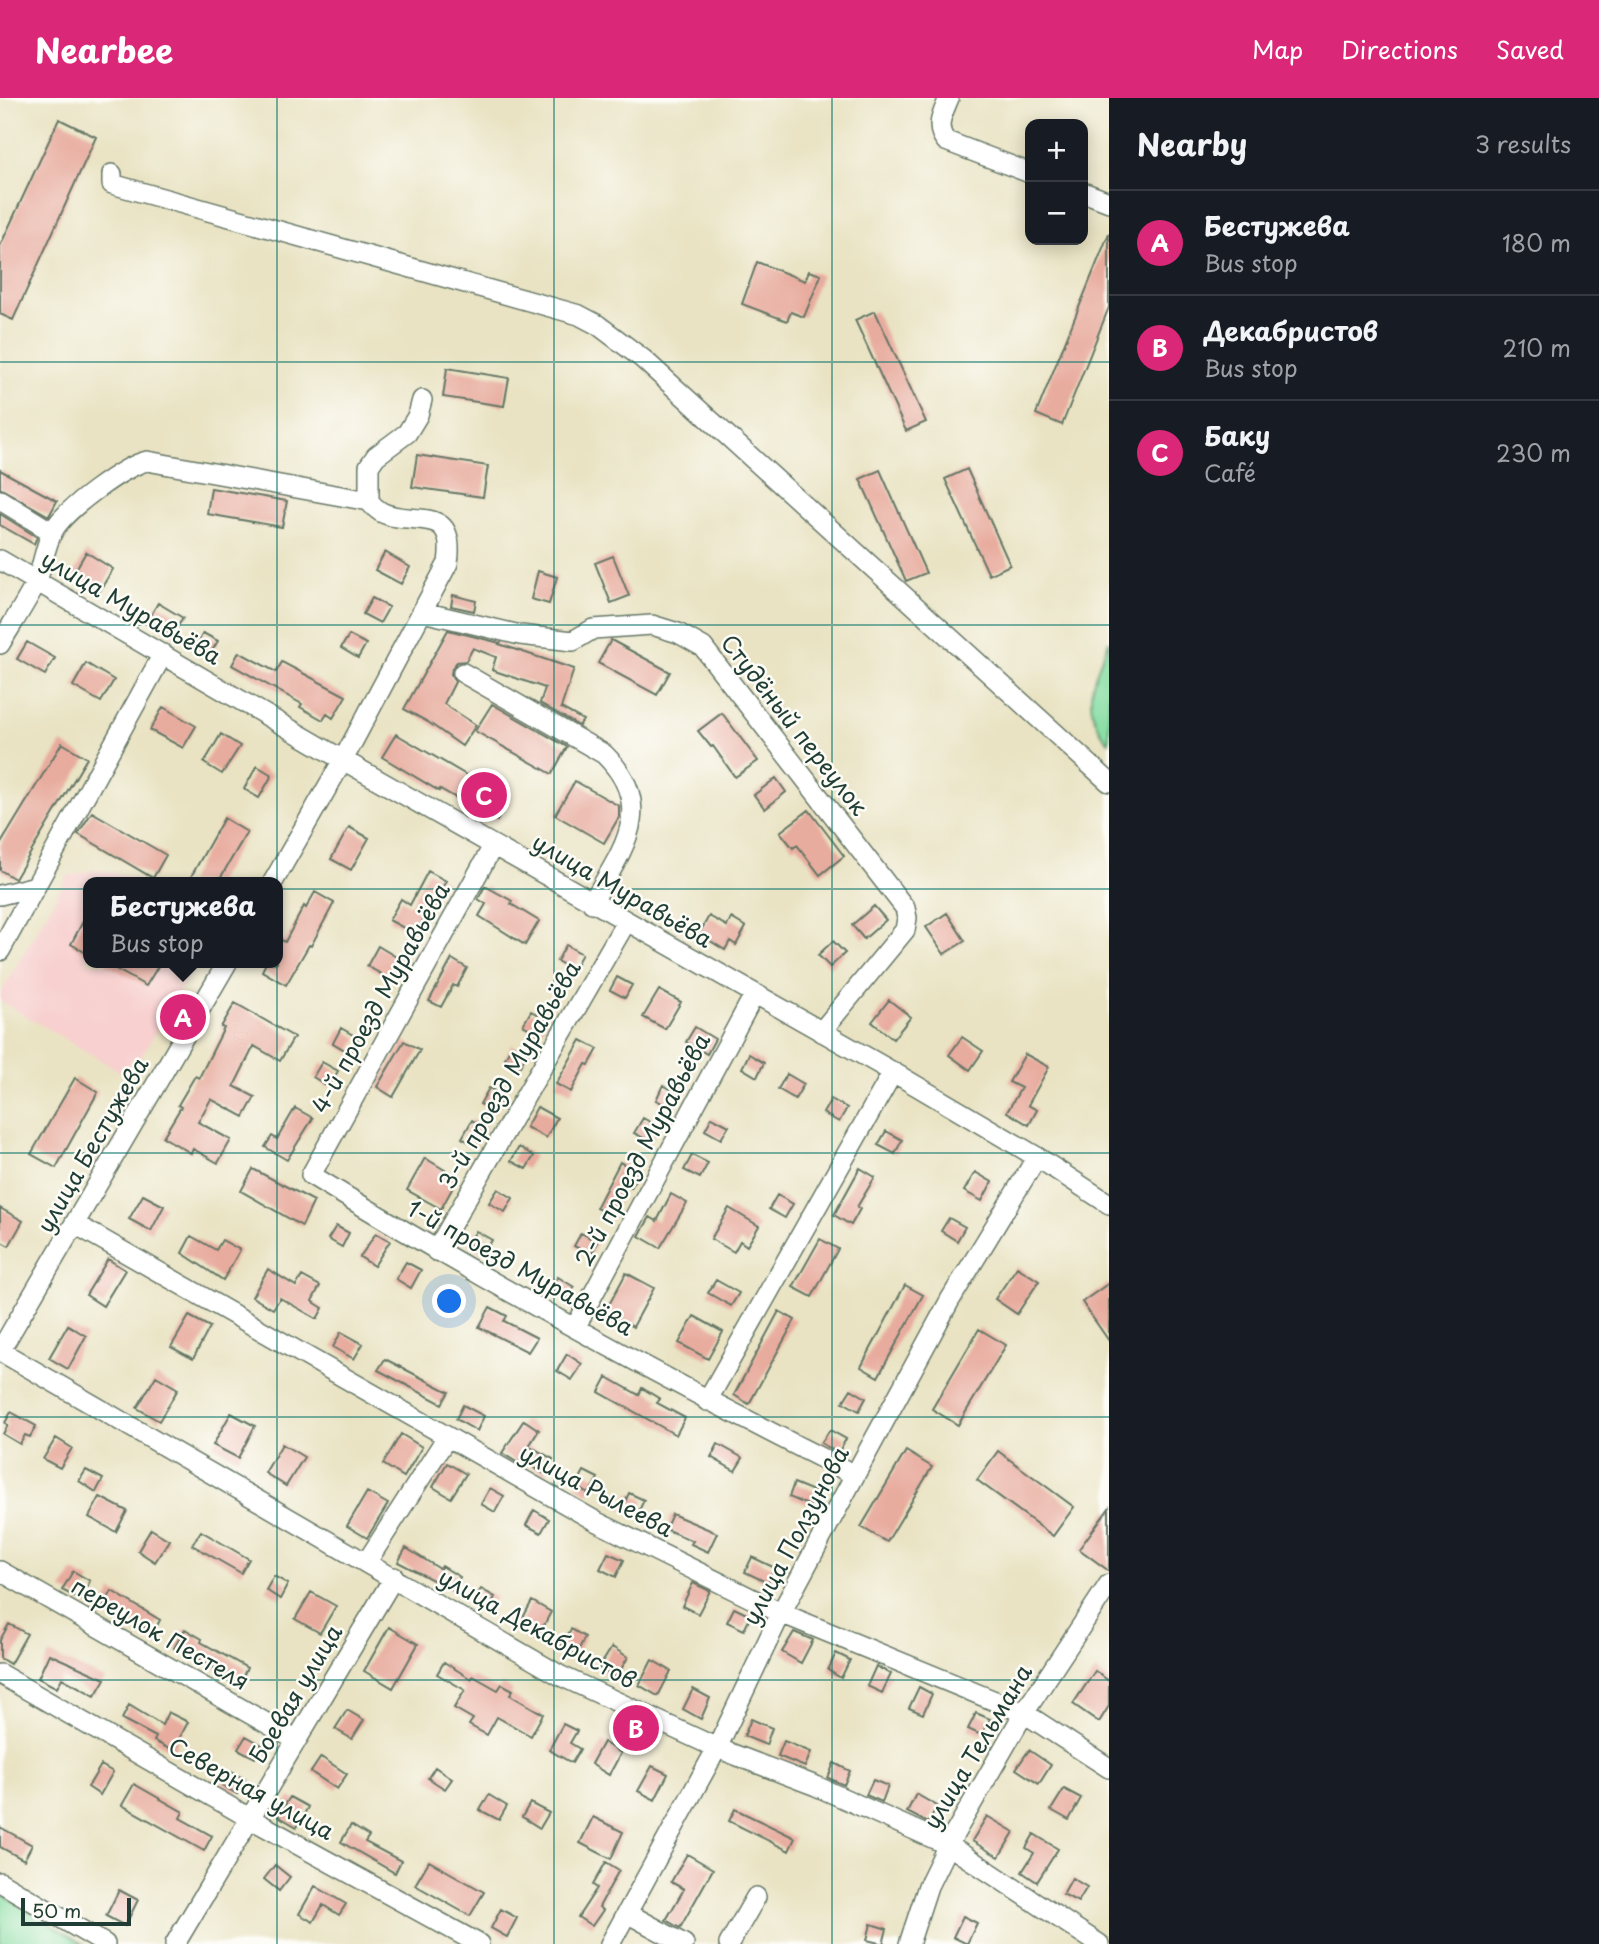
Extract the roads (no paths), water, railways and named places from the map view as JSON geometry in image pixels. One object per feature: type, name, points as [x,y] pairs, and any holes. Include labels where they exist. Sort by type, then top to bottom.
[{"type":"street","points":[[950,98],[939,126],[940,134],[946,141],[1025,171]]},
{"type":"street","points":[[112,174],[112,184],[579,315],[598,325],[643,359],[1109,782]]},
{"type":"street","points":[[1088,194],[1109,202]]},
{"type":"street","points":[[369,500],[369,466],[376,456],[407,433],[418,415],[422,400]]},
{"type":"street","points":[[0,644],[37,582],[52,533],[79,503],[136,464],[147,461],[369,500],[379,511],[390,515],[420,517],[434,522],[446,531],[451,544],[448,563],[343,760],[276,877]]},
{"type":"street","points":[[0,499],[52,533]]},
{"type":"street","name":"улица Муравьёва","points":[[0,560],[625,922],[893,1072],[1037,1157],[1109,1204]]},
{"type":"street","name":"Студёный переулок","points":[[423,612],[520,635],[573,641],[593,629],[653,625],[678,633],[703,647],[907,913],[905,930],[821,1032]]},
{"type":"street","points":[[0,951],[163,654]]},
{"type":"street","points":[[463,673],[604,754],[616,766],[626,783],[632,819],[628,839],[592,903]]},
{"type":"street","name":"4-й проезд Муравьёва","points":[[311,1175],[493,846]]},
{"type":"street","points":[[0,895],[36,886]]},
{"type":"street","name":"3-й проезд Муравьёва","points":[[436,1251],[625,922]]},
{"type":"street","name":"улица Бестужева","points":[[0,1351],[224,968]]},
{"type":"street","name":"2-й проезд Муравьёва","points":[[575,1328],[754,995]]},
{"type":"street","points":[[707,1401],[893,1072]]},
{"type":"street","name":"улица Ползунова","points":[[610,1944],[717,1748],[781,1613],[855,1475],[950,1300],[1037,1157]]},
{"type":"street","name":"1-й проезд Муравьёва","points":[[311,1175],[436,1251],[707,1401],[855,1475]]},
{"type":"street","name":"улица Рылеева","points":[[75,1224],[597,1521],[781,1613],[1024,1713],[1109,1768]]},
{"type":"street","name":"улица Декабристов","points":[[0,1351],[562,1676],[717,1748],[816,1786],[948,1846],[1099,1944]]},
{"type":"street","points":[[366,1563],[447,1437]]},
{"type":"street","name":"переулок Пестеля","points":[[0,1571],[296,1740]]},
{"type":"street","name":"Боевая улица","points":[[175,1944],[394,1577]]},
{"type":"street","name":"улица Тельмана","points":[[909,1944],[928,1886],[948,1846],[1024,1713],[1109,1584]]},
{"type":"street","name":"Северная улица","points":[[0,1674],[251,1819],[479,1944]]},
{"type":"street","points":[[0,1882],[105,1944]]},
{"type":"street","points":[[729,1944],[756,1897]]},
{"type":"street","points":[[627,1913],[684,1944]]},
{"type":"place","name":"Баку","points":[[484,795]]},
{"type":"place","name":"Бестужева","points":[[183,1017]]},
{"type":"place","name":"Декабристов","points":[[636,1728]]}]
